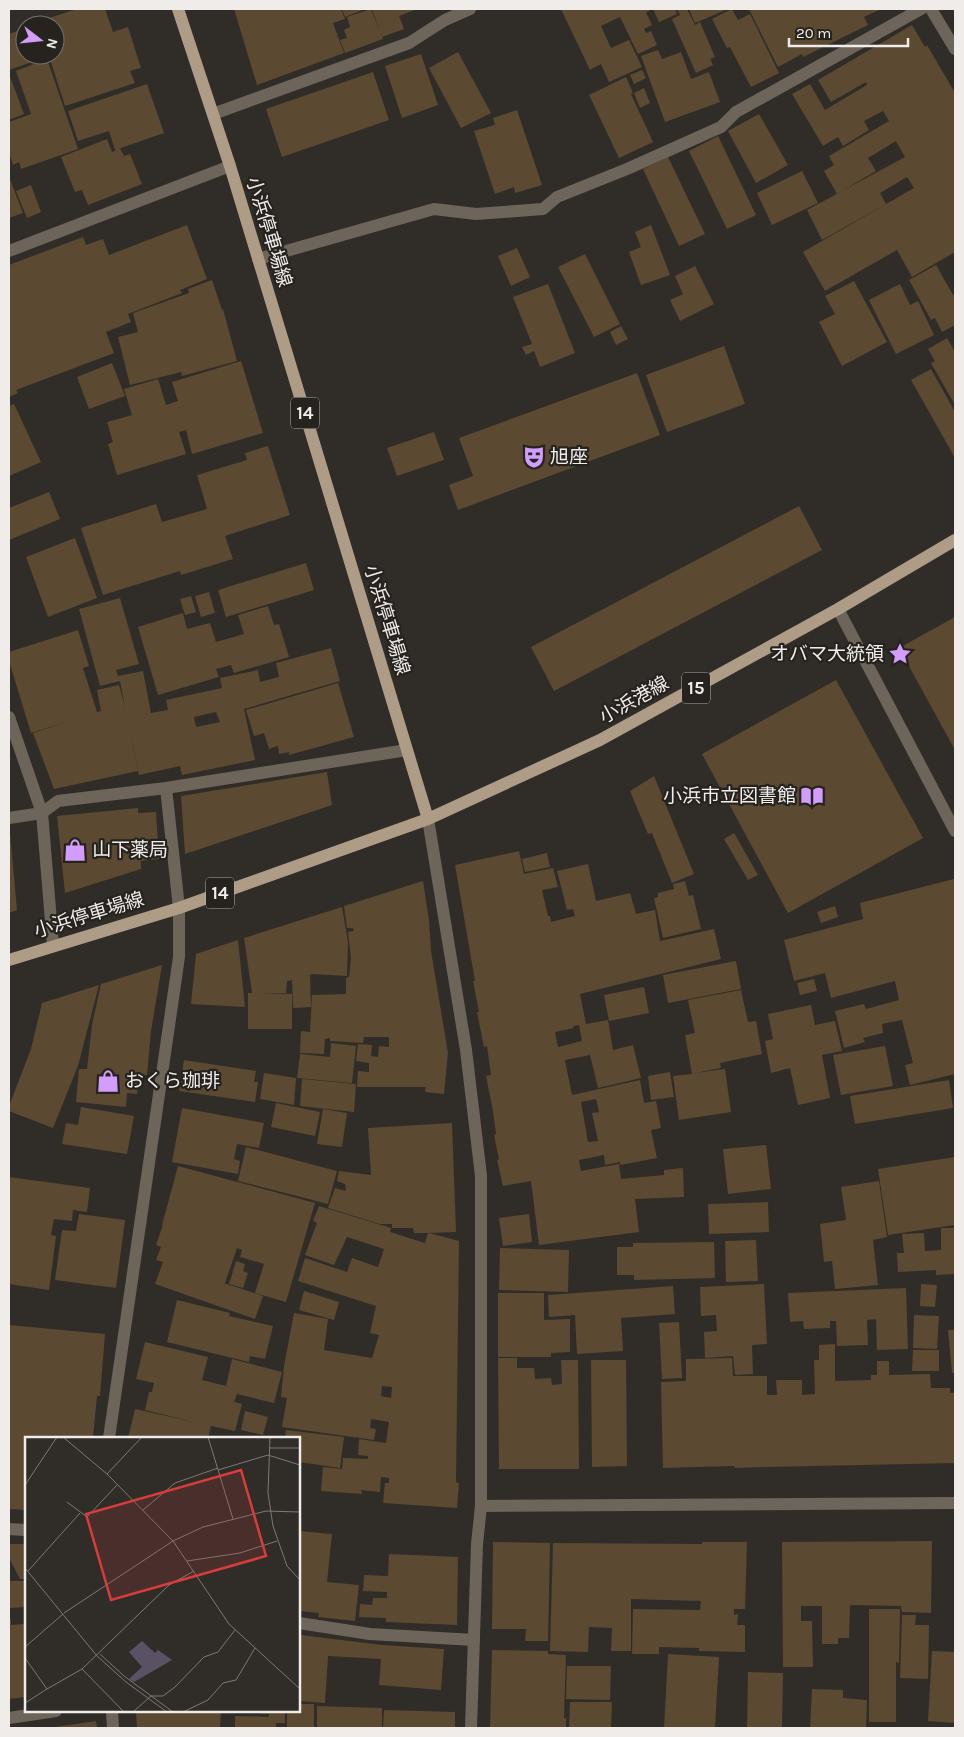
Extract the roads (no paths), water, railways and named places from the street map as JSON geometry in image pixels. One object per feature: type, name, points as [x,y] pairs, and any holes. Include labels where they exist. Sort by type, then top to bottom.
[{"type":"main road","name":"小浜停車場線","points":[[9,960],[179,908],[428,819],[230,166],[178,9]]},
{"type":"main road","name":"小浜港線","points":[[428,819],[600,740],[838,609],[955,540]]},
{"type":"street","points":[[213,114],[409,43],[446,20],[470,9]]},
{"type":"street","points":[[258,259],[434,209],[476,214],[544,209],[557,197],[627,169],[721,127],[736,112],[921,9]]},
{"type":"street","points":[[931,9],[955,49]]},
{"type":"street","points":[[9,251],[230,166]]},
{"type":"street","points":[[838,609],[955,831]]},
{"type":"street","points":[[9,718],[42,813],[53,945]]},
{"type":"street","points":[[9,818],[42,813],[58,801],[166,788],[407,750]]},
{"type":"street","points":[[110,1437],[179,957],[179,908],[166,788]]},
{"type":"street","points":[[428,819],[466,1050],[481,1176],[481,1506],[476,1544],[471,1728]]},
{"type":"street","points":[[481,1506],[955,1503]]},
{"type":"street","points":[[9,1529],[25,1530]]},
{"type":"street","points":[[300,1623],[370,1634],[474,1640]]},
{"type":"street","points":[[9,1718],[49,1712]]},
{"type":"street","points":[[112,1712],[113,1728]]},
{"type":"place","name":"旭座","points":[[534,457]]},
{"type":"place","name":"オバマ大統領","points":[[900,654]]},
{"type":"place","name":"小浜市立図書館","points":[[812,796]]},
{"type":"place","name":"山下薬局","points":[[75,850]]},
{"type":"place","name":"おくら珈琲","points":[[108,1081]]}]
